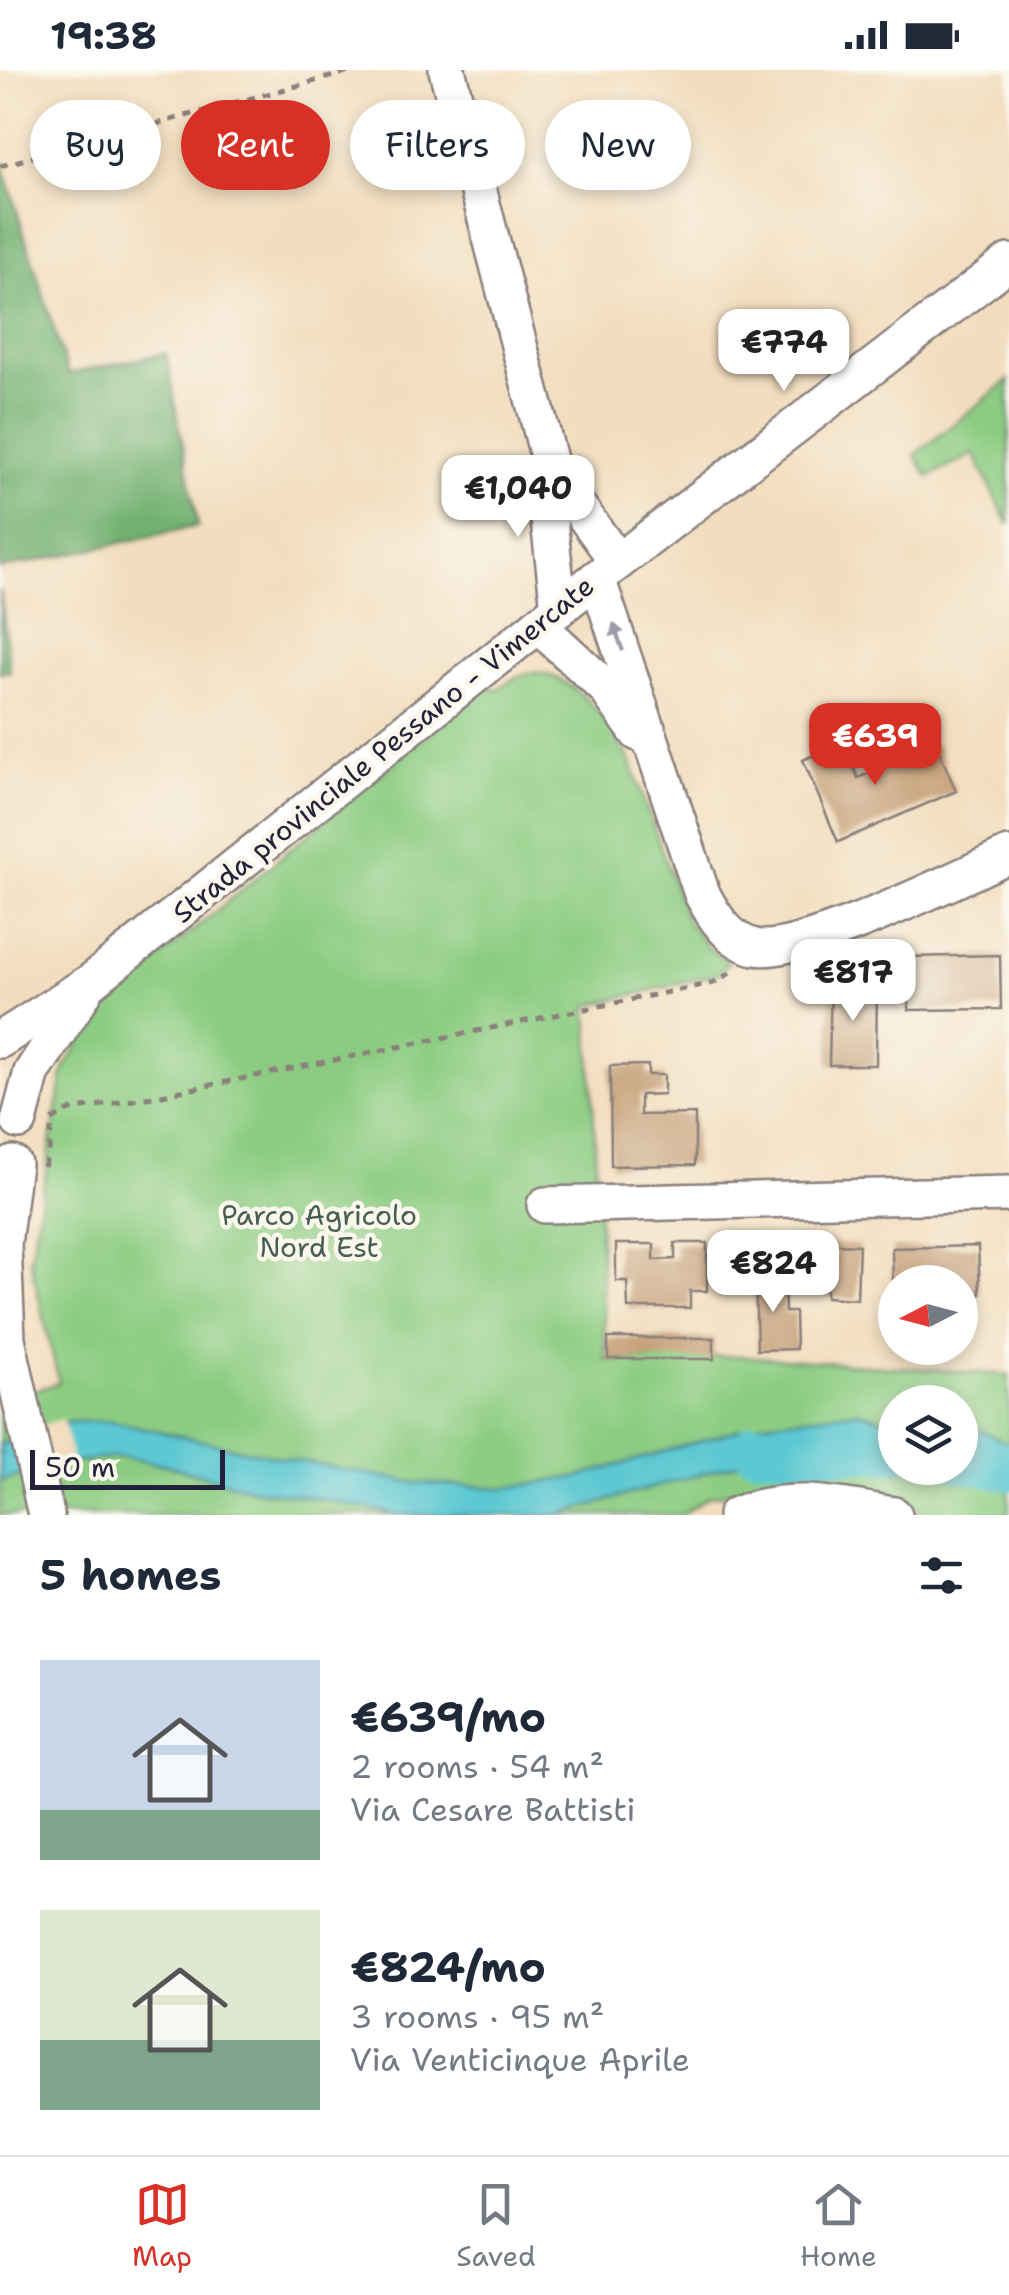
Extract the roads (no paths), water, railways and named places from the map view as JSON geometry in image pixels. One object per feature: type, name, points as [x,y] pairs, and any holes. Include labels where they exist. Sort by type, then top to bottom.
[{"type":"street","points":[[447,70],[552,471],[608,570],[657,763],[702,894],[728,932],[752,946],[776,948],[816,938],[1009,855]]},
{"type":"street","name":"Strada provinciale Pessano - Vimercate","points":[[0,1040],[92,981],[548,617],[1009,262]]},
{"type":"street","points":[[552,471],[548,617],[606,688],[657,763]]},
{"type":"street","name":"Strada provinciale Pessano - Vimercate","points":[[44,1506],[5,1346],[3,1244],[18,1174],[20,1121],[28,1084],[39,1059],[92,981]]},
{"type":"street","points":[[0,1079],[14,1100],[20,1121]]},
{"type":"street","points":[[545,1205],[1009,1194]]},
{"type":"street","points":[[736,1515],[756,1506],[784,1502],[815,1502],[894,1515]]},
{"type":"water","points":[[859,1411],[878,1418],[878,1438],[763,1456],[557,1515],[399,1515],[253,1489],[121,1457],[72,1462],[0,1481],[0,1444],[70,1422],[112,1421],[416,1483],[504,1488],[578,1477],[764,1422]]},
{"type":"water","points":[[978,1429],[1009,1444],[1009,1472],[978,1462]]},
{"type":"waterway","points":[[756,1447],[878,1449]]},
{"type":"waterway","points":[[978,1461],[1009,1467]]},
{"type":"park label","name":"Parco Agricolo Nord Est","points":[[319,1231]]}]
